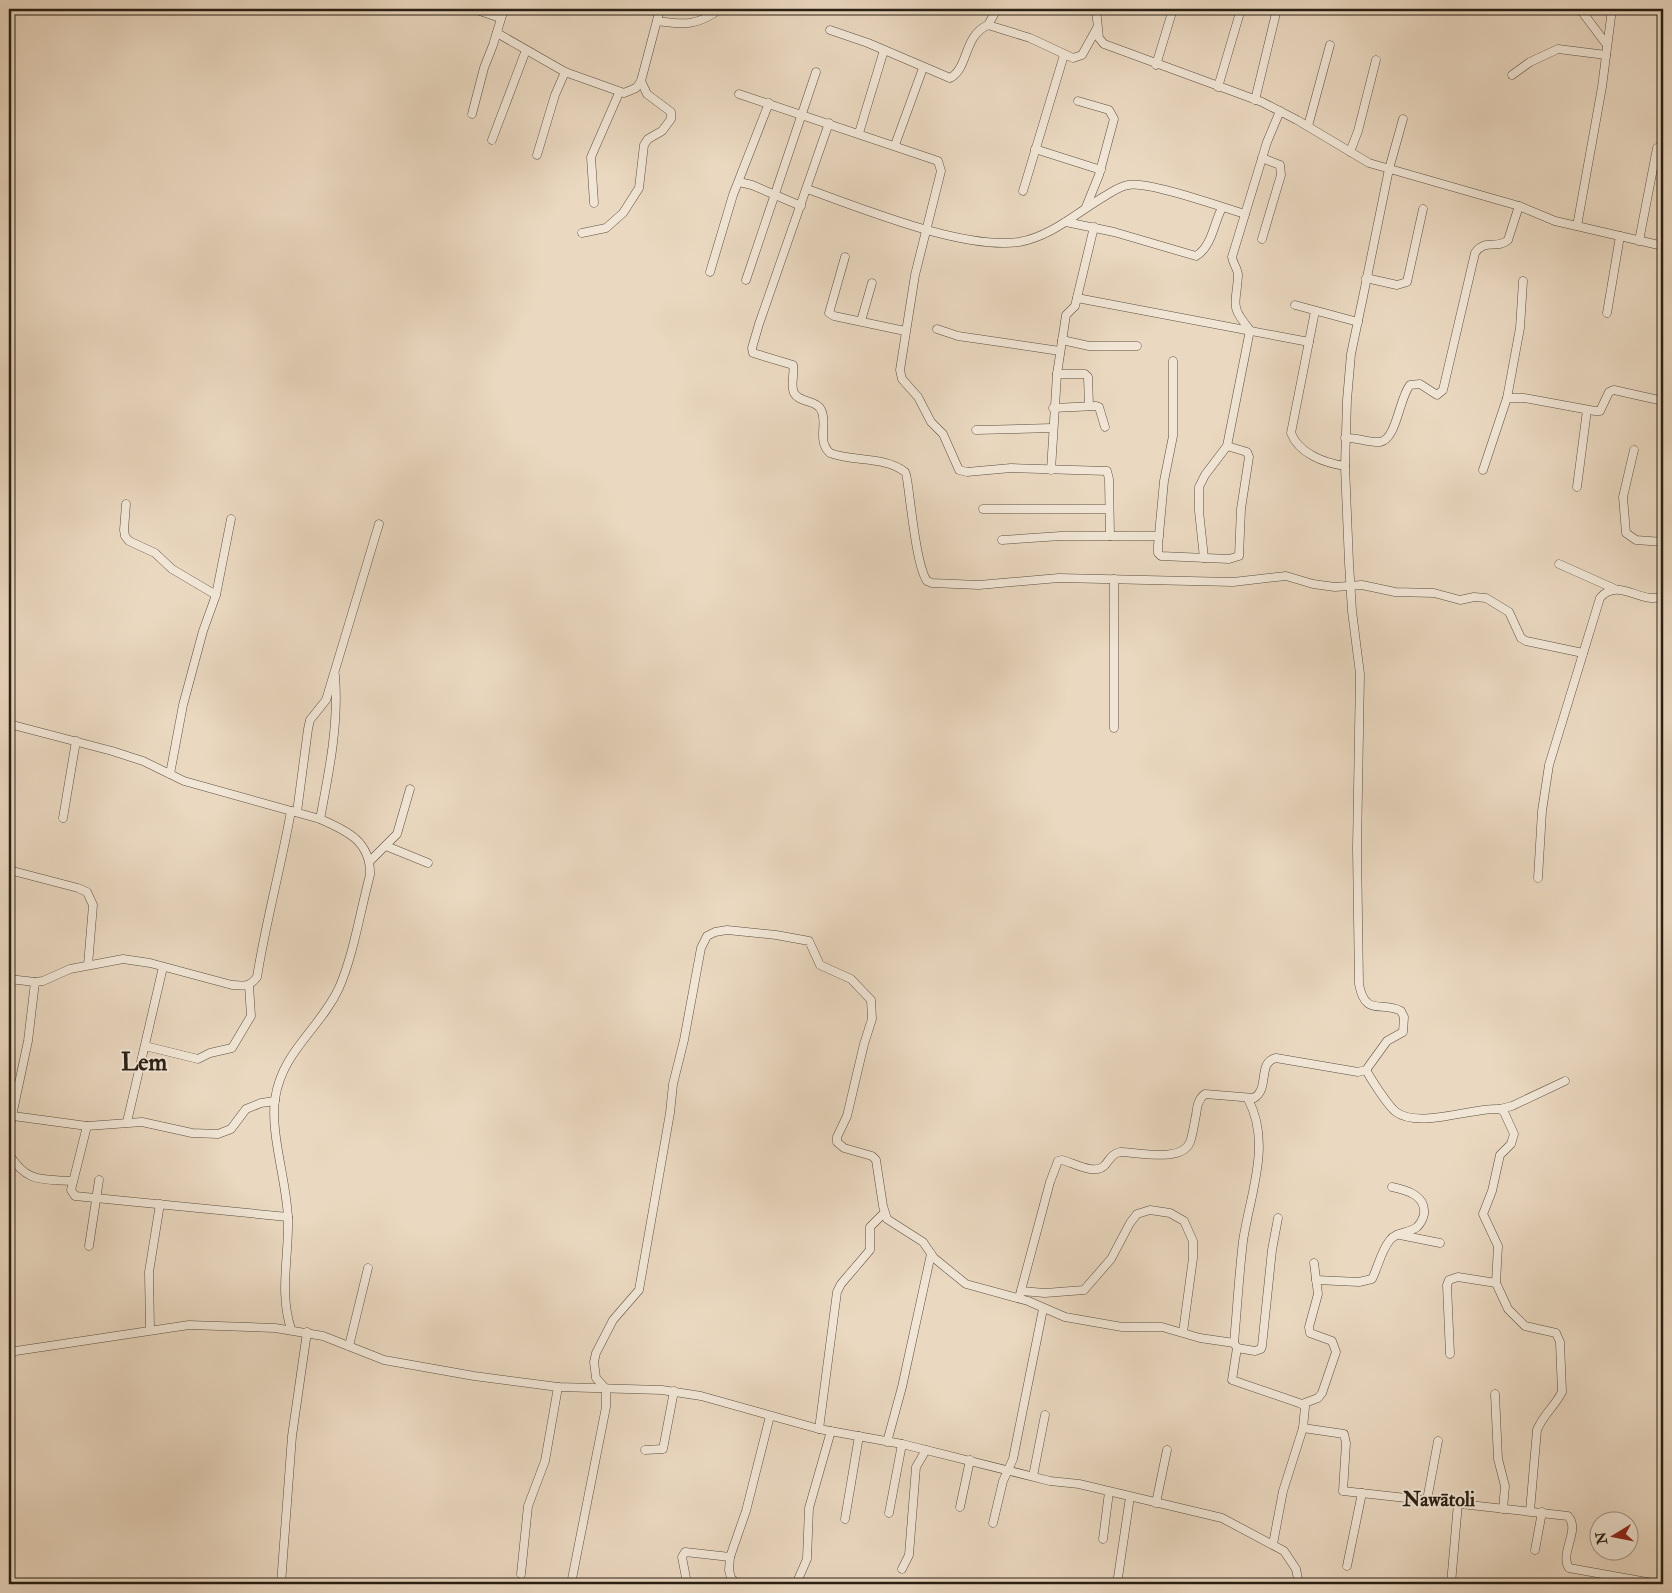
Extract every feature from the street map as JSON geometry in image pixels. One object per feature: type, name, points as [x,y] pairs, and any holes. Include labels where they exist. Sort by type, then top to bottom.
[{"type":"street","points":[[474,9],[500,18]]},
{"type":"street","points":[[472,114],[484,68],[504,9]]},
{"type":"street","points":[[497,33],[565,72],[619,93],[631,91],[641,81],[660,9]]},
{"type":"street","points":[[657,21],[693,24],[706,19],[720,9]]},
{"type":"street","points":[[830,30],[884,50],[946,78],[954,76],[972,37],[988,26],[997,9]]},
{"type":"street","points":[[1096,9],[1099,38],[1104,44],[1280,111],[1369,163],[1518,206],[1548,219],[1663,246]]},
{"type":"street","points":[[1156,65],[1173,9]]},
{"type":"street","points":[[1218,87],[1241,9]]},
{"type":"street","points":[[1255,100],[1277,9]]},
{"type":"street","points":[[1580,9],[1607,45]]},
{"type":"street","points":[[1577,226],[1612,9]]},
{"type":"street","points":[[988,26],[1030,38],[1073,58],[1082,55],[1097,28]]},
{"type":"street","points":[[1308,126],[1330,45]]},
{"type":"street","points":[[1512,75],[1530,62],[1558,48],[1606,55]]},
{"type":"street","points":[[492,140],[526,50]]},
{"type":"street","points":[[859,133],[884,50]]},
{"type":"street","points":[[1023,191],[1064,54]]},
{"type":"street","points":[[1350,152],[1358,131],[1376,60]]},
{"type":"street","points":[[895,145],[923,68]]},
{"type":"street","points":[[537,155],[555,95],[565,72]]},
{"type":"street","points":[[746,280],[816,72]]},
{"type":"street","points":[[582,233],[606,228],[623,213],[639,188],[644,145],[648,139],[662,131],[672,119],[671,112],[647,94],[641,81]]},
{"type":"street","points":[[594,203],[591,158],[619,93]]},
{"type":"street","points":[[739,94],[935,159],[941,165],[905,331],[900,364],[902,379],[918,397],[931,422],[942,434],[959,470],[967,472],[1011,468],[1107,471],[1109,479],[1110,536]]},
{"type":"street","points":[[1078,100],[1109,110],[1113,114],[1113,125],[1101,170],[1086,208]]},
{"type":"street","points":[[710,272],[719,237],[769,103]]},
{"type":"street","points":[[1204,558],[1199,511],[1199,487],[1205,475],[1227,446],[1250,330],[1236,309],[1234,293],[1238,276],[1232,257],[1262,158],[1280,111]]},
{"type":"street","points":[[1020,1295],[1047,1192],[1058,1161],[1062,1160],[1093,1170],[1104,1166],[1114,1153],[1170,1155],[1178,1153],[1190,1143],[1200,1098],[1212,1094],[1248,1099],[1259,1095],[1267,1063],[1271,1059],[1276,1058],[1358,1072],[1366,1070],[1387,1042],[1403,1032],[1405,1028],[1401,1011],[1369,1006],[1364,1000],[1359,984],[1357,850],[1360,674],[1351,586],[1345,466],[1351,354],[1389,170],[1403,119]]},
{"type":"street","points":[[829,123],[759,324],[752,348],[753,353],[793,365],[793,392],[797,397],[818,406],[822,410],[823,443],[830,453],[887,464],[904,472],[908,477],[909,503],[917,548],[927,580],[932,583],[979,584],[1060,578],[1233,582],[1286,576],[1313,584],[1372,587],[1394,592],[1434,593],[1460,600],[1474,597],[1486,598],[1509,612],[1521,638],[1526,641],[1583,653]]},
{"type":"street","points":[[1639,241],[1657,148]]},
{"type":"street","points":[[1035,149],[1101,170]]},
{"type":"street","points":[[1262,158],[1280,165],[1281,176],[1262,239]]},
{"type":"street","points":[[739,182],[758,187],[801,206]]},
{"type":"street","points":[[807,189],[926,229],[969,239],[998,243],[1017,242],[1035,238],[1066,222],[1126,185],[1137,184],[1245,214]]},
{"type":"street","points":[[1345,438],[1379,442],[1384,440],[1392,432],[1401,403],[1410,386],[1420,384],[1436,395],[1443,390],[1475,253],[1484,245],[1500,244],[1508,240],[1518,206]]},
{"type":"street","points":[[1066,222],[1094,227],[1196,256],[1209,240],[1214,222],[1222,208]]},
{"type":"street","points":[[1366,278],[1397,285],[1407,282],[1422,209]]},
{"type":"street","points":[[1051,470],[1053,408],[1066,315],[1075,306],[1094,227]]},
{"type":"street","points":[[1607,313],[1620,236]]},
{"type":"street","points":[[844,258],[829,313],[834,316],[861,320],[905,331]]},
{"type":"street","points":[[1483,470],[1507,398],[1520,328],[1523,281]]},
{"type":"street","points":[[861,320],[872,283]]},
{"type":"street","points":[[1077,298],[1309,342]]},
{"type":"street","points":[[1295,305],[1358,322]]},
{"type":"street","points":[[1315,310],[1291,433],[1300,447],[1313,456],[1333,464],[1345,466]]},
{"type":"street","points":[[937,328],[958,336],[1034,345],[1060,351]]},
{"type":"street","points":[[1062,340],[1089,346],[1137,346]]},
{"type":"street","points":[[1173,361],[1173,436],[1164,481],[1158,553],[1162,556],[1235,558],[1241,551],[1241,518],[1249,457],[1247,452],[1227,446]]},
{"type":"street","points":[[1057,374],[1084,374],[1088,377],[1089,406]]},
{"type":"street","points":[[1507,398],[1524,398],[1600,411],[1609,392],[1614,390],[1663,401]]},
{"type":"street","points":[[1053,408],[1099,407],[1105,427]]},
{"type":"street","points":[[1577,486],[1587,410]]},
{"type":"street","points":[[976,430],[1052,428]]},
{"type":"street","points":[[1634,450],[1623,498],[1626,533],[1636,540],[1663,542]]},
{"type":"street","points":[[126,504],[124,530],[125,536],[129,541],[154,553],[172,569],[216,595]]},
{"type":"street","points":[[983,509],[1109,509]]},
{"type":"street","points":[[170,774],[191,672],[216,595],[231,518]]},
{"type":"street","points":[[145,1046],[198,1059],[210,1053],[232,1048],[251,1016],[249,985],[257,977],[266,924],[294,812],[310,720],[326,700],[380,524]]},
{"type":"street","points":[[1002,540],[1159,536]]},
{"type":"street","points":[[1559,564],[1615,589],[1654,598],[1663,596]]},
{"type":"street","points":[[1114,579],[1114,728]]},
{"type":"street","points":[[1538,878],[1542,811],[1549,765],[1600,598],[1606,592],[1615,589]]},
{"type":"street","points":[[320,819],[338,703],[335,673]]},
{"type":"street","points":[[9,724],[143,761],[170,774],[210,789],[320,819],[338,827],[366,848],[370,861],[370,875],[347,964],[338,988],[316,1025],[292,1053],[284,1067],[274,1101],[288,1217],[284,1303],[291,1329]]},
{"type":"street","points":[[63,818],[76,741]]},
{"type":"street","points":[[370,861],[397,834],[402,824],[410,789]]},
{"type":"street","points":[[386,846],[428,863]]},
{"type":"street","points":[[9,870],[87,892],[93,905],[88,966]]},
{"type":"street","points":[[571,1584],[606,1407],[606,1389],[596,1378],[594,1362],[596,1353],[614,1320],[639,1290],[670,1114],[673,1084],[684,1040],[700,948],[708,936],[715,932],[732,930],[809,941],[820,965],[851,979],[870,1000],[872,1019],[846,1116],[837,1136],[837,1142],[844,1148],[872,1156],[876,1160],[884,1212],[893,1225],[923,1242],[931,1254],[966,1284],[1020,1295],[1084,1290],[1111,1259],[1130,1223],[1137,1214],[1150,1210],[1170,1213],[1184,1221],[1193,1241],[1193,1258],[1183,1332]]},
{"type":"street","points":[[9,979],[35,982],[88,966],[123,959],[220,982],[249,985]]},
{"type":"street","points":[[127,1122],[163,967]]},
{"type":"street","points":[[9,1130],[14,1116],[28,1041],[35,982]]},
{"type":"street","points":[[1366,1070],[1388,1104],[1395,1111],[1403,1115],[1443,1117],[1500,1109],[1512,1106],[1565,1081]]},
{"type":"street","points":[[1248,1099],[1257,1122],[1257,1167],[1243,1241],[1232,1380],[1302,1404],[1318,1398],[1322,1393],[1336,1352],[1332,1341],[1310,1333],[1309,1327],[1317,1300],[1314,1263]]},
{"type":"street","points":[[14,1116],[87,1126],[142,1122],[209,1135],[231,1129],[246,1109],[261,1102],[274,1101]]},
{"type":"street","points":[[1500,1109],[1504,1112],[1510,1123],[1514,1139],[1500,1156],[1492,1191],[1483,1214],[1498,1246],[1496,1284],[1501,1296],[1516,1319],[1525,1326],[1556,1333],[1560,1342],[1562,1392],[1542,1418],[1537,1430],[1530,1511]]},
{"type":"street","points":[[87,1126],[72,1181],[73,1195],[95,1199],[133,1200],[288,1217]]},
{"type":"street","points":[[9,1154],[27,1176],[36,1179],[72,1181]]},
{"type":"street","points":[[89,1246],[99,1180]]},
{"type":"street","points":[[1316,1280],[1359,1282],[1372,1279],[1387,1244],[1397,1234],[1417,1227],[1423,1220],[1424,1209],[1422,1202],[1416,1195],[1392,1187]]},
{"type":"street","points":[[150,1330],[150,1272],[160,1204]]},
{"type":"street","points":[[819,1429],[837,1292],[870,1250],[870,1227],[884,1212]]},
{"type":"street","points":[[1020,1295],[1043,1309],[1065,1317],[1122,1327],[1162,1327],[1235,1346],[1255,1350],[1261,1349],[1272,1250],[1278,1218]]},
{"type":"street","points":[[1397,1234],[1440,1243]]},
{"type":"street","points":[[887,1442],[904,1380],[931,1254]]},
{"type":"street","points":[[349,1346],[368,1268]]},
{"type":"street","points":[[1450,1354],[1447,1285],[1449,1280],[1458,1277],[1496,1284]]},
{"type":"street","points":[[993,1524],[1003,1481],[1008,1470],[1043,1309]]},
{"type":"street","points":[[9,1352],[75,1344],[189,1324],[291,1329],[307,1332],[384,1360],[483,1378],[558,1387],[674,1391],[724,1401],[819,1429],[902,1444],[1062,1483],[1079,1484],[1222,1518],[1284,1551],[1292,1558],[1300,1584]]},
{"type":"street","points":[[281,1584],[292,1436],[307,1332]]},
{"type":"street","points":[[521,1574],[528,1506],[545,1461],[558,1387]]},
{"type":"street","points":[[645,1450],[663,1449],[674,1391]]},
{"type":"street","points":[[1495,1394],[1498,1459],[1505,1486],[1503,1508]]},
{"type":"street","points":[[1273,1544],[1283,1491],[1303,1428],[1306,1411],[1302,1404]]},
{"type":"street","points":[[1033,1476],[1045,1415]]},
{"type":"street","points":[[737,1584],[731,1578],[729,1570],[730,1557],[746,1511],[770,1416]]},
{"type":"street","points":[[1303,1428],[1344,1434],[1346,1443],[1343,1491],[1568,1516],[1571,1520],[1572,1532],[1567,1559],[1569,1568],[1608,1580],[1658,1584]]},
{"type":"street","points":[[796,1584],[807,1559],[812,1492],[831,1431]]},
{"type":"street","points":[[845,1519],[859,1436]]},
{"type":"street","points":[[1427,1500],[1438,1441]]},
{"type":"street","points":[[889,1513],[902,1444]]},
{"type":"street","points":[[902,1569],[909,1555],[916,1467],[926,1450]]},
{"type":"street","points":[[1156,1503],[1167,1450]]},
{"type":"street","points":[[960,1507],[970,1460]]},
{"type":"street","points":[[1102,1540],[1109,1492]]},
{"type":"street","points":[[1347,1566],[1356,1533],[1362,1493]]},
{"type":"street","points":[[1117,1584],[1130,1497]]},
{"type":"street","points":[[1451,1584],[1458,1503]]},
{"type":"street","points":[[1535,1550],[1542,1512]]},
{"type":"street","points":[[686,1584],[682,1557],[685,1552],[730,1557]]},
{"type":"district","name":"Lem","points":[[144,1062]]},
{"type":"district","name":"Nawātoli","points":[[1439,1499]]}]
